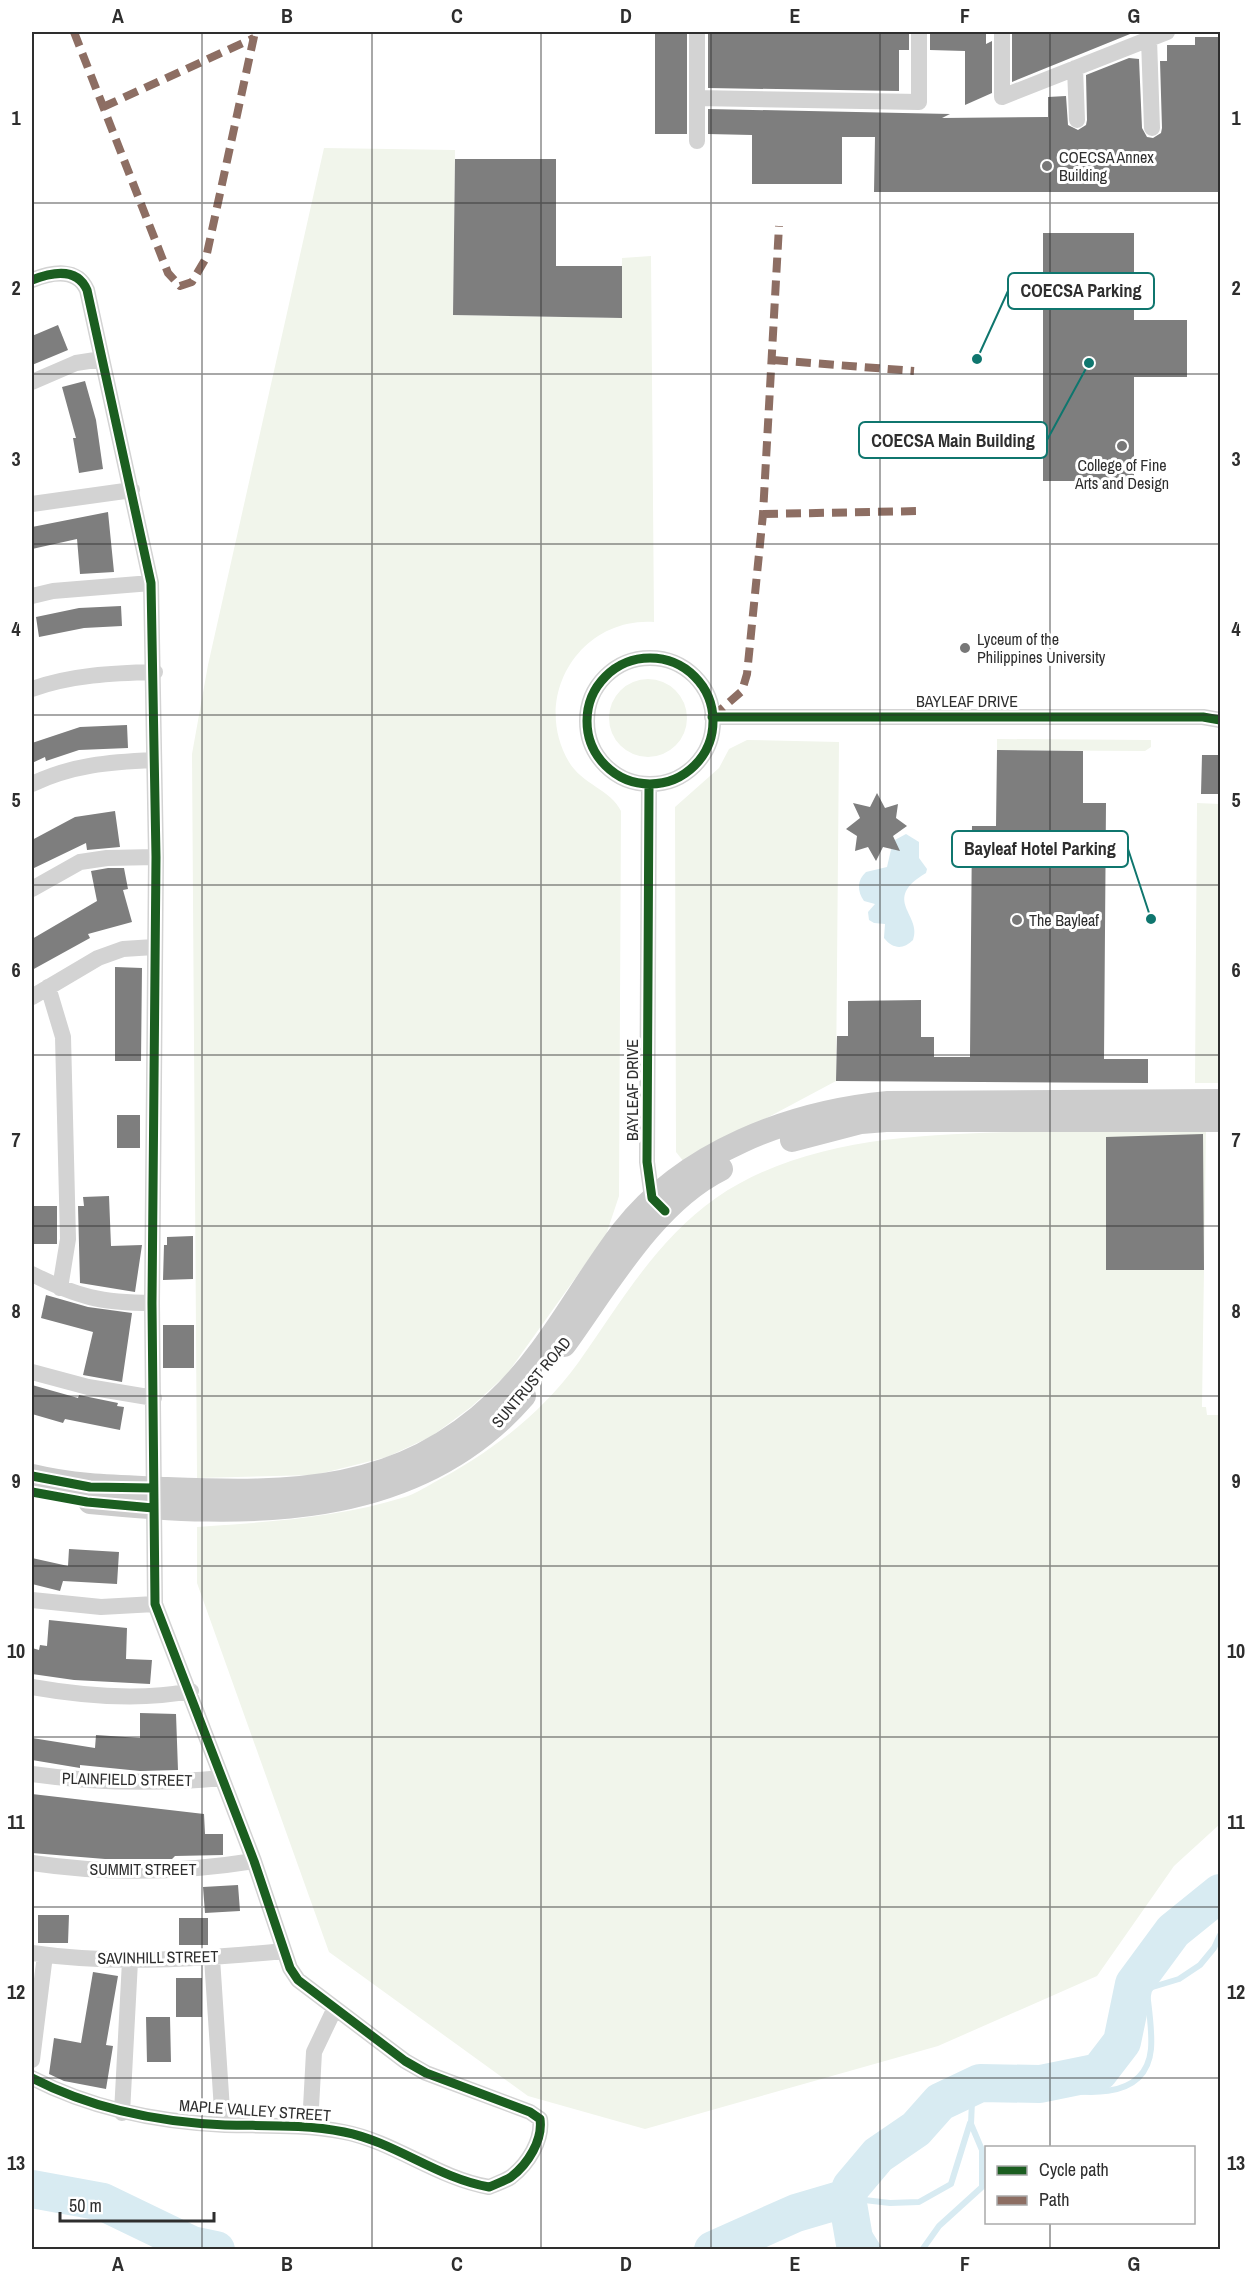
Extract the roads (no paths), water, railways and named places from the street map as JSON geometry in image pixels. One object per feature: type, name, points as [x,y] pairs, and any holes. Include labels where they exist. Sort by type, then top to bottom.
[{"type":"street","points":[[697,32],[697,141]]},
{"type":"street","points":[[697,98],[920,102],[919,32]]},
{"type":"street","points":[[1002,32],[1002,97],[1167,32]]},
{"type":"street","points":[[1149,39],[1152,128]]},
{"type":"street","points":[[1075,68],[1077,120]]},
{"type":"street","points":[[32,280],[47,274],[62,273],[74,275],[83,280],[132,490],[151,583],[156,857],[153,1303],[155,1604],[191,1691],[254,1861],[284,1951],[298,1980],[334,2010],[314,2052],[310,2126]]},
{"type":"street","points":[[32,382],[76,363],[102,359]]},
{"type":"street","points":[[32,504],[132,490]]},
{"type":"street","points":[[32,596],[52,591],[151,583]]},
{"type":"street","points":[[657,658],[676,663],[699,681],[708,698],[712,717],[710,738],[695,765],[669,781],[649,784],[630,781],[613,772],[599,758],[590,741],[587,721],[590,702],[604,677],[620,666],[638,659],[657,658]]},
{"type":"street","points":[[32,688],[100,674],[154,672]]},
{"type":"street","name":"BAYLEAF DRIVE","points":[[712,717],[967,715],[1203,717],[1221,720]]},
{"type":"street","points":[[32,784],[58,772],[86,764],[154,760]]},
{"type":"street","name":"BAYLEAF DRIVE","points":[[649,784],[647,1162],[658,1205]]},
{"type":"street","points":[[32,888],[80,862],[107,858],[156,857]]},
{"type":"street","points":[[32,997],[98,958],[123,949],[154,947]]},
{"type":"street","points":[[48,987],[63,1037],[68,1239],[60,1288]]},
{"type":"street","points":[[658,1205],[680,1175],[731,1147],[790,1123],[857,1106],[888,1103],[1221,1101]]},
{"type":"street","points":[[658,1205],[739,1160],[795,1139],[861,1122],[886,1120],[1221,1120]]},
{"type":"street","name":"SUNTRUST ROAD","points":[[32,1492],[87,1502],[270,1492],[327,1486],[405,1463],[438,1445],[477,1419],[517,1381],[535,1359],[623,1231],[658,1205]]},
{"type":"street","points":[[32,1274],[60,1288],[93,1300],[153,1303]]},
{"type":"street","points":[[32,1372],[88,1387],[153,1398]]},
{"type":"street","name":"SUNTRUST ROAD","points":[[32,1476],[153,1498]]},
{"type":"street","points":[[32,1600],[101,1607],[155,1604]]},
{"type":"street","points":[[32,1687],[99,1695],[163,1696],[191,1691]]},
{"type":"street","name":"PLAINFIELD STREET","points":[[32,1774],[81,1780],[155,1782],[222,1778]]},
{"type":"street","name":"SUMMIT STREET","points":[[32,1863],[146,1872],[204,1869],[254,1861]]},
{"type":"street","name":"SAVINHILL STREET","points":[[38,1954],[130,1961],[212,1958],[284,1951]]},
{"type":"street","points":[[32,2060],[38,1954]]},
{"type":"street","points":[[212,1958],[223,2125]]},
{"type":"street","points":[[122,2113],[130,1961]]},
{"type":"street","name":"MAPLE VALLEY STREET","points":[[32,2078],[65,2095],[122,2113],[223,2125],[310,2126],[365,2137],[436,2170],[489,2187],[511,2177],[527,2160],[538,2142],[542,2129],[540,2119],[530,2112],[426,2073],[387,2051],[334,2010]]},
{"type":"waterway","points":[[856,2250],[847,2198],[851,2187],[878,2155],[916,2129],[940,2102],[980,2083],[1040,2084],[1099,2072],[1122,2042],[1134,1984],[1173,1931],[1220,1893]]},
{"type":"waterway","points":[[1197,1912],[1220,1907]]},
{"type":"waterway","points":[[1129,2011],[1146,1989],[1179,1979],[1200,1965],[1214,1948],[1220,1935]]},
{"type":"waterway","points":[[1025,2084],[1061,2090],[1101,2092],[1119,2088],[1134,2081],[1146,2068],[1151,2049],[1145,1970]]},
{"type":"waterway","points":[[922,2250],[939,2226],[982,2187],[982,2150],[971,2124],[972,2101],[980,2083]]},
{"type":"waterway","points":[[847,2198],[890,2203],[919,2202],[951,2184],[970,2123]]},
{"type":"waterway","points":[[32,2189],[103,2202],[192,2245],[216,2250]]},
{"type":"waterway","points":[[847,2198],[880,2250]]},
{"type":"waterway","points":[[713,2250],[796,2213],[847,2198]]},
{"type":"place","name":"COECSA Annex Building","points":[[1047,166]]},
{"type":"place","name":"COECSA Parking","points":[[977,359]]},
{"type":"place","name":"COECSA Main Building","points":[[1089,363]]},
{"type":"place","name":"College of Fine Arts and Design","points":[[1122,446]]},
{"type":"place","name":"Lyceum of the Philippines University","points":[[965,648]]},
{"type":"place","name":"Bayleaf Hotel Parking","points":[[1151,919]]},
{"type":"place","name":"The Bayleaf","points":[[1017,920]]}]
